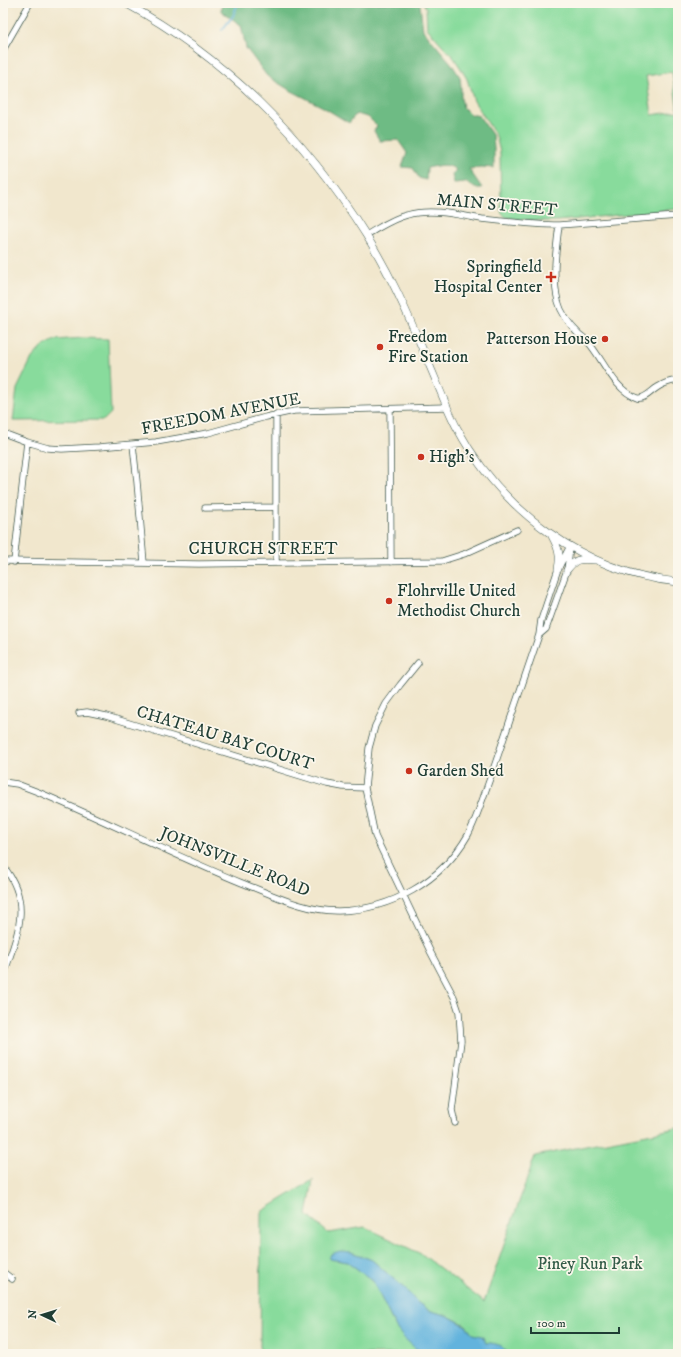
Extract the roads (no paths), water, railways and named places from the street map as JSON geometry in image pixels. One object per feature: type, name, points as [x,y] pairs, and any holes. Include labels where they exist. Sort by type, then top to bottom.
[{"type":"main road","points":[[125,3],[154,20],[220,67],[255,98],[283,126],[309,156],[344,202],[366,235],[399,295],[447,407],[458,428],[488,476],[512,502],[532,520],[551,534],[599,561],[633,573],[678,582]]},
{"type":"main road","points":[[551,534],[560,554],[558,569]]},
{"type":"main road","points":[[567,570],[576,560],[599,561]]},
{"type":"street","points":[[3,50],[30,3]]},
{"type":"street","name":"MAIN STREET","points":[[366,235],[404,215],[420,212],[516,223],[558,225],[678,216]]},
{"type":"street","points":[[558,225],[555,279],[556,290],[562,312],[579,334],[588,341],[607,370],[625,391],[639,398],[643,398],[657,387],[678,380]]},
{"type":"street","name":"FREEDOM AVENUE","points":[[3,433],[48,448],[62,449],[133,445],[208,433],[276,414],[294,411],[447,407]]},
{"type":"street","points":[[390,409],[391,562]]},
{"type":"street","points":[[276,414],[276,563]]},
{"type":"street","points":[[14,562],[27,442]]},
{"type":"street","points":[[133,445],[144,563]]},
{"type":"street","points":[[205,508],[276,507]]},
{"type":"street","name":"CHURCH STREET","points":[[3,561],[276,563],[449,560],[518,530]]},
{"type":"street","name":"JOHNSVILLE ROAD","points":[[3,782],[17,784],[38,792],[224,876],[302,906],[337,911],[358,909],[382,904],[404,896],[418,888],[445,865],[468,834],[491,776],[539,635],[541,620],[558,569],[570,546]]},
{"type":"street","name":"JOHNSVILLE ROAD","points":[[539,635],[546,628],[567,570],[570,546]]},
{"type":"street","points":[[418,663],[386,704],[375,726],[369,748],[364,788],[375,836],[454,997],[459,1012],[461,1041],[452,1110],[455,1123]]},
{"type":"street","name":"CHATEAU BAY COURT","points":[[78,713],[87,712],[106,716],[327,784],[343,787],[364,788]]},
{"type":"street","points":[[3,866],[14,883],[17,891],[20,915],[19,927],[3,977]]},
{"type":"street","points":[[3,1272],[12,1279]]},
{"type":"water","points":[[340,1251],[351,1252],[372,1260],[405,1289],[417,1302],[428,1310],[448,1316],[466,1326],[472,1334],[482,1336],[486,1343],[496,1344],[508,1354],[427,1354],[415,1348],[396,1328],[373,1281],[348,1262],[329,1259],[331,1254]]},
{"type":"waterway","points":[[222,30],[233,16],[238,3]]},
{"type":"place","name":"Springfield Hospital Center","points":[[551,277]]},
{"type":"place","name":"Patterson House","points":[[605,339]]},
{"type":"place","name":"Freedom Fire Station","points":[[380,347]]},
{"type":"place","name":"High's","points":[[421,457]]},
{"type":"place","name":"Flohrville United Methodist Church","points":[[389,601]]},
{"type":"place","name":"Garden Shed","points":[[409,771]]},
{"type":"park label","name":"Piney Run Park","points":[[590,1264]]}]
